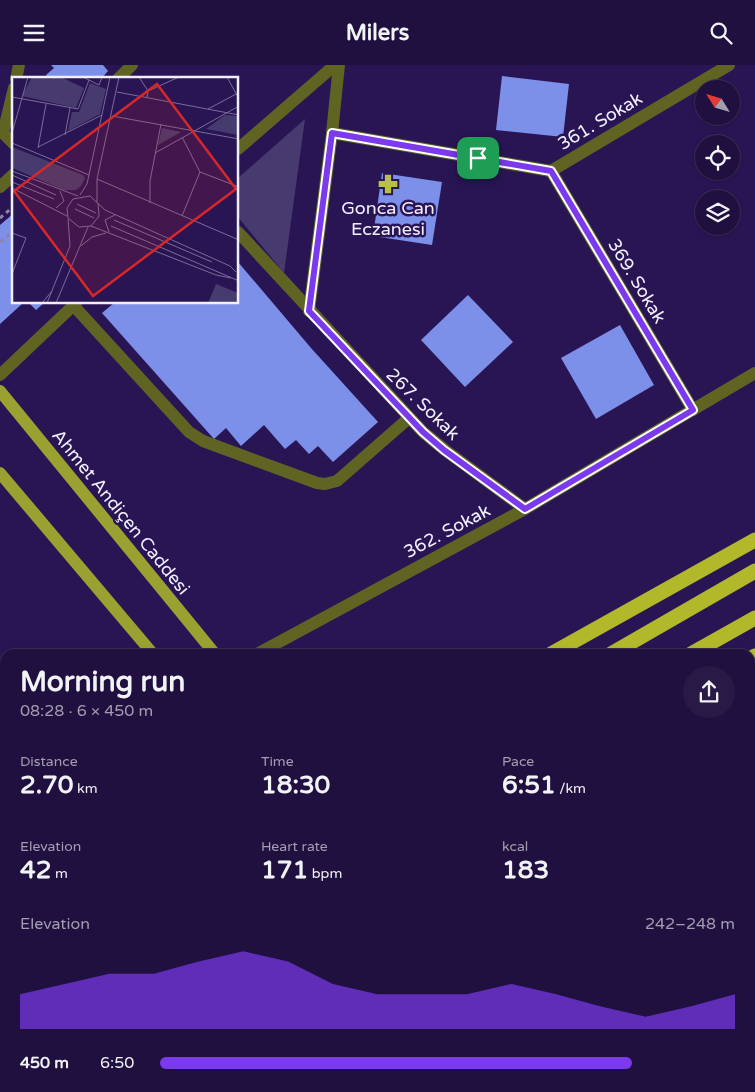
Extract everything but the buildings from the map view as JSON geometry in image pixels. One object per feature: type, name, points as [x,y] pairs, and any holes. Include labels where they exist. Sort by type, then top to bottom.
[{"type":"highway","points":[[560,649],[755,540]]},
{"type":"highway","points":[[620,649],[755,571]]},
{"type":"highway","points":[[700,649],[755,617]]},
{"type":"main road","name":"Ahmet Andiçen Caddesi","points":[[0,391],[211,649]]},
{"type":"main road","points":[[0,473],[149,649]]},
{"type":"street","points":[[309,311],[332,133],[337,65]]},
{"type":"street","points":[[239,148],[337,65]]},
{"type":"street","name":"361. Sokak","points":[[332,133],[551,171],[729,65]]},
{"type":"street","points":[[12,96],[2,133],[12,143]]},
{"type":"street","name":"369. Sokak","points":[[551,171],[693,410]]},
{"type":"street","points":[[0,187],[12,176]]},
{"type":"street","name":"267. Sokak","points":[[239,232],[309,311],[409,418],[444,450],[525,509]]},
{"type":"street","points":[[0,375],[74,304],[189,432],[203,441],[318,483],[325,484],[337,481],[409,418]]},
{"type":"street","name":"362. Sokak","points":[[267,649],[525,509],[755,373]]},
{"type":"path","points":[[0,218],[12,207]]},
{"type":"path","points":[[0,242],[12,233]]},
{"type":"shaded area","points":[[305,119],[284,273],[239,218],[239,177]]},
{"type":"place","name":"Gonca Can Eczanesi","points":[[388,184]]},
{"type":"route","points":[[332,133],[478,158],[551,171],[693,410],[525,509],[444,450],[423,432],[309,311],[332,133]]}]
